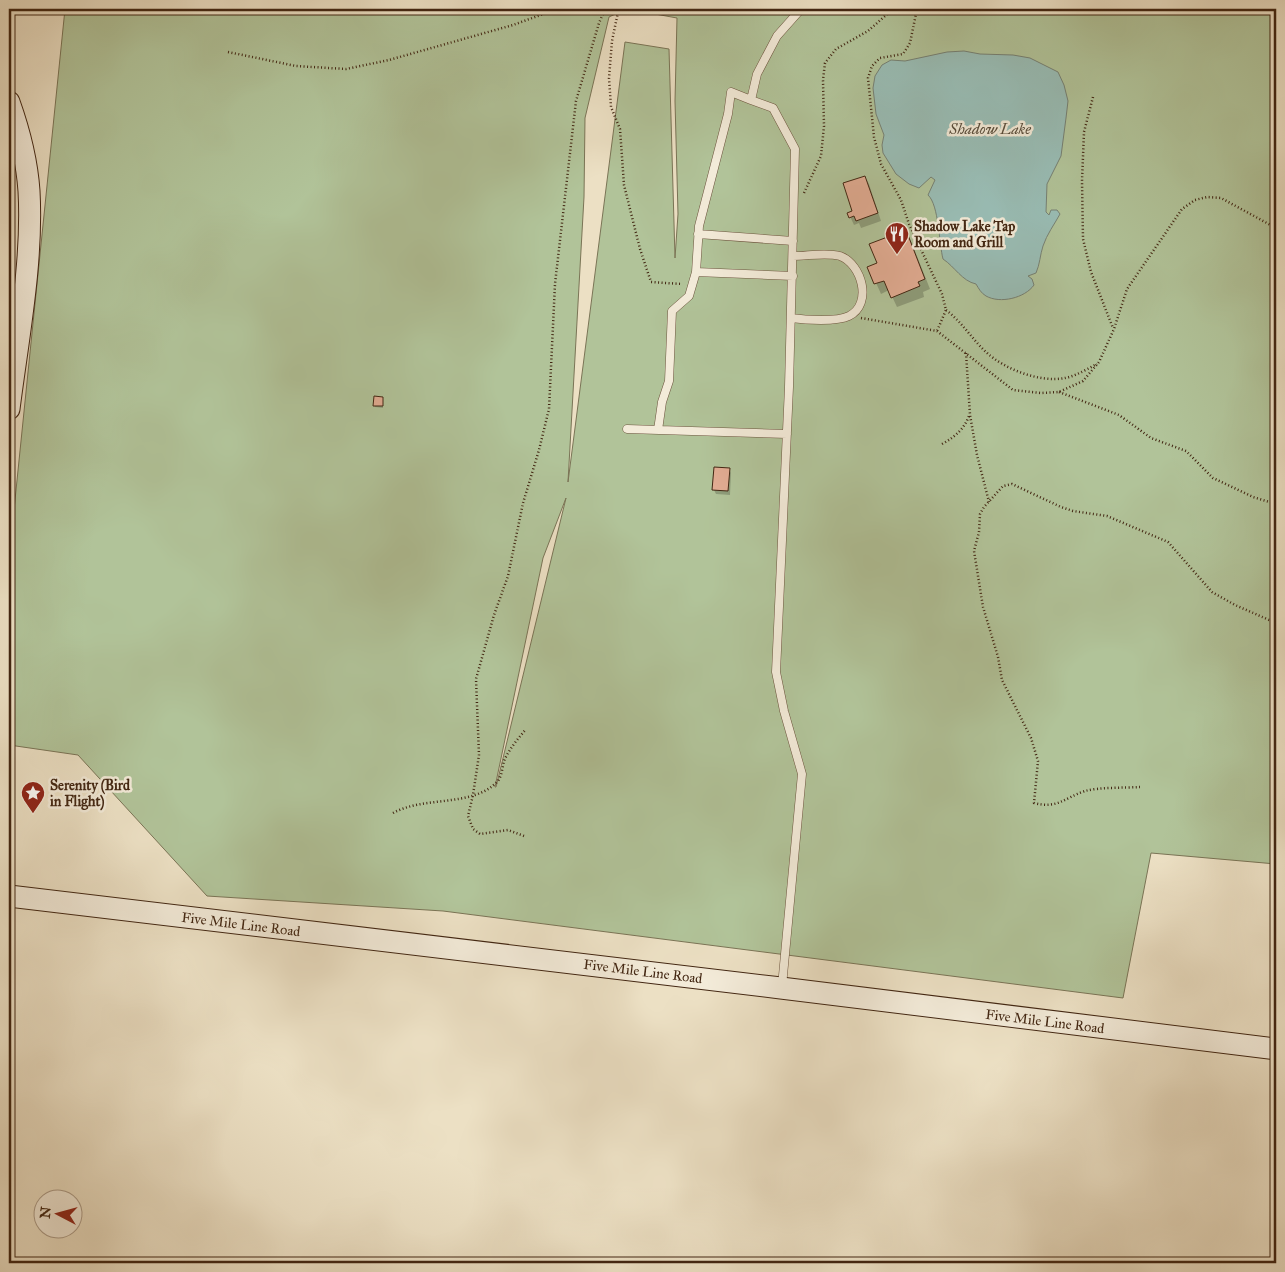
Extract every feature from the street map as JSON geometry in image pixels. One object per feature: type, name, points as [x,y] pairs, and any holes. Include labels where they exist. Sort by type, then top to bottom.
[{"type":"main road","points":[[9,102],[23,148],[29,201],[24,286],[9,409]]},
{"type":"main road","name":"Five Mile Line Road","points":[[9,896],[781,988],[1276,1050]]},
{"type":"lane","points":[[751,100],[757,74],[778,36],[801,9]]},
{"type":"lane","points":[[658,430],[662,402],[669,381],[672,311],[689,296],[696,272],[699,226],[732,92],[773,108],[795,149],[794,241],[787,434],[776,672],[784,711],[802,774],[781,988]]},
{"type":"lane","points":[[698,234],[794,241]]},
{"type":"lane","points":[[791,318],[814,320],[848,317],[856,311],[862,299],[862,283],[855,267],[841,257],[832,255],[793,256]]},
{"type":"lane","points":[[696,272],[792,276]]},
{"type":"lane","points":[[627,429],[787,434]]},
{"type":"path","points":[[228,52],[296,66],[346,69],[389,60],[513,25],[557,9]]},
{"type":"path","points":[[524,836],[508,830],[480,834],[473,829],[468,816],[479,755],[476,679],[494,615],[508,576],[523,503],[549,409],[555,284],[576,101],[599,23],[607,9],[618,12],[612,41],[609,78],[611,107],[620,129],[624,185],[650,282],[692,284]]},
{"type":"path","points":[[794,209],[809,185],[821,156],[825,62],[836,49],[868,31],[893,9]]},
{"type":"path","points":[[917,9],[910,43],[903,54],[880,58],[872,66],[868,78],[874,136],[881,164],[901,200],[909,224],[942,294],[946,310],[938,331]]},
{"type":"path","points":[[1094,97],[1084,132],[1082,181],[1083,239],[1091,272],[1114,329]]},
{"type":"path","points":[[848,317],[938,331],[1013,390],[1041,393],[1059,392],[1083,381],[1099,362],[1114,329],[1127,288],[1182,209],[1195,200],[1206,197],[1221,198],[1276,228]]},
{"type":"path","points":[[1273,262],[1276,250]]},
{"type":"path","points":[[946,310],[956,318],[987,353],[1006,366],[1028,375],[1064,378],[1082,372],[1099,362]]},
{"type":"path","points":[[966,353],[970,415],[988,502]]},
{"type":"path","points":[[1059,392],[1119,414],[1151,438],[1186,451],[1213,478],[1253,497],[1276,504]]},
{"type":"path","points":[[942,444],[950,440],[965,426],[970,415]]},
{"type":"path","points":[[1140,787],[1086,791],[1070,799],[1046,806],[1034,803],[1038,761],[1031,738],[1002,680],[998,657],[983,607],[974,551],[979,532],[980,514],[988,502],[1003,486],[1012,484],[1061,507],[1073,511],[1106,516],[1168,542],[1212,592],[1235,605],[1276,623]]},
{"type":"path","points":[[393,813],[405,806],[480,794],[498,782],[504,761],[526,729]]},
{"type":"green space","points":[[65,9],[626,9],[609,17],[585,118],[584,197],[568,482],[625,42],[669,49],[675,258],[678,214],[675,101],[677,18],[628,9],[669,9],[679,11],[679,9],[1276,9],[1276,864],[1151,853],[1123,998],[443,911],[207,896],[78,755],[9,745],[9,559]],"holes":[[[566,498],[496,787],[543,558]]]},
{"type":"water","name":"Shadow Lake","points":[[964,51],[1030,58],[1058,72],[1068,101],[1061,156],[1047,184],[1046,212],[1049,215],[1051,210],[1057,210],[1060,214],[1042,249],[1036,273],[1028,276],[1032,279],[1034,285],[1025,293],[1012,298],[998,299],[986,296],[976,284],[963,277],[943,259],[937,216],[932,200],[928,195],[935,180],[931,177],[919,188],[909,184],[896,174],[883,153],[884,135],[876,114],[873,88],[875,76],[882,65],[891,60],[905,61],[947,52]]},
{"type":"building","points":[[865,176],[878,213],[856,221],[854,216],[849,218],[847,213],[852,211],[843,183]]},
{"type":"building","points":[[906,230],[925,279],[918,282],[920,286],[891,298],[884,281],[874,284],[867,267],[877,263],[869,244]]},
{"type":"building","points":[[374,396],[383,397],[383,406],[373,406]]},
{"type":"building","points":[[714,467],[730,468],[728,491],[712,490]]},
{"type":"place","name":"Shadow Lake Tap Room and Grill","points":[[897,255]]},
{"type":"place","name":"Serenity (Bird in Flight)","points":[[33,814]]}]
